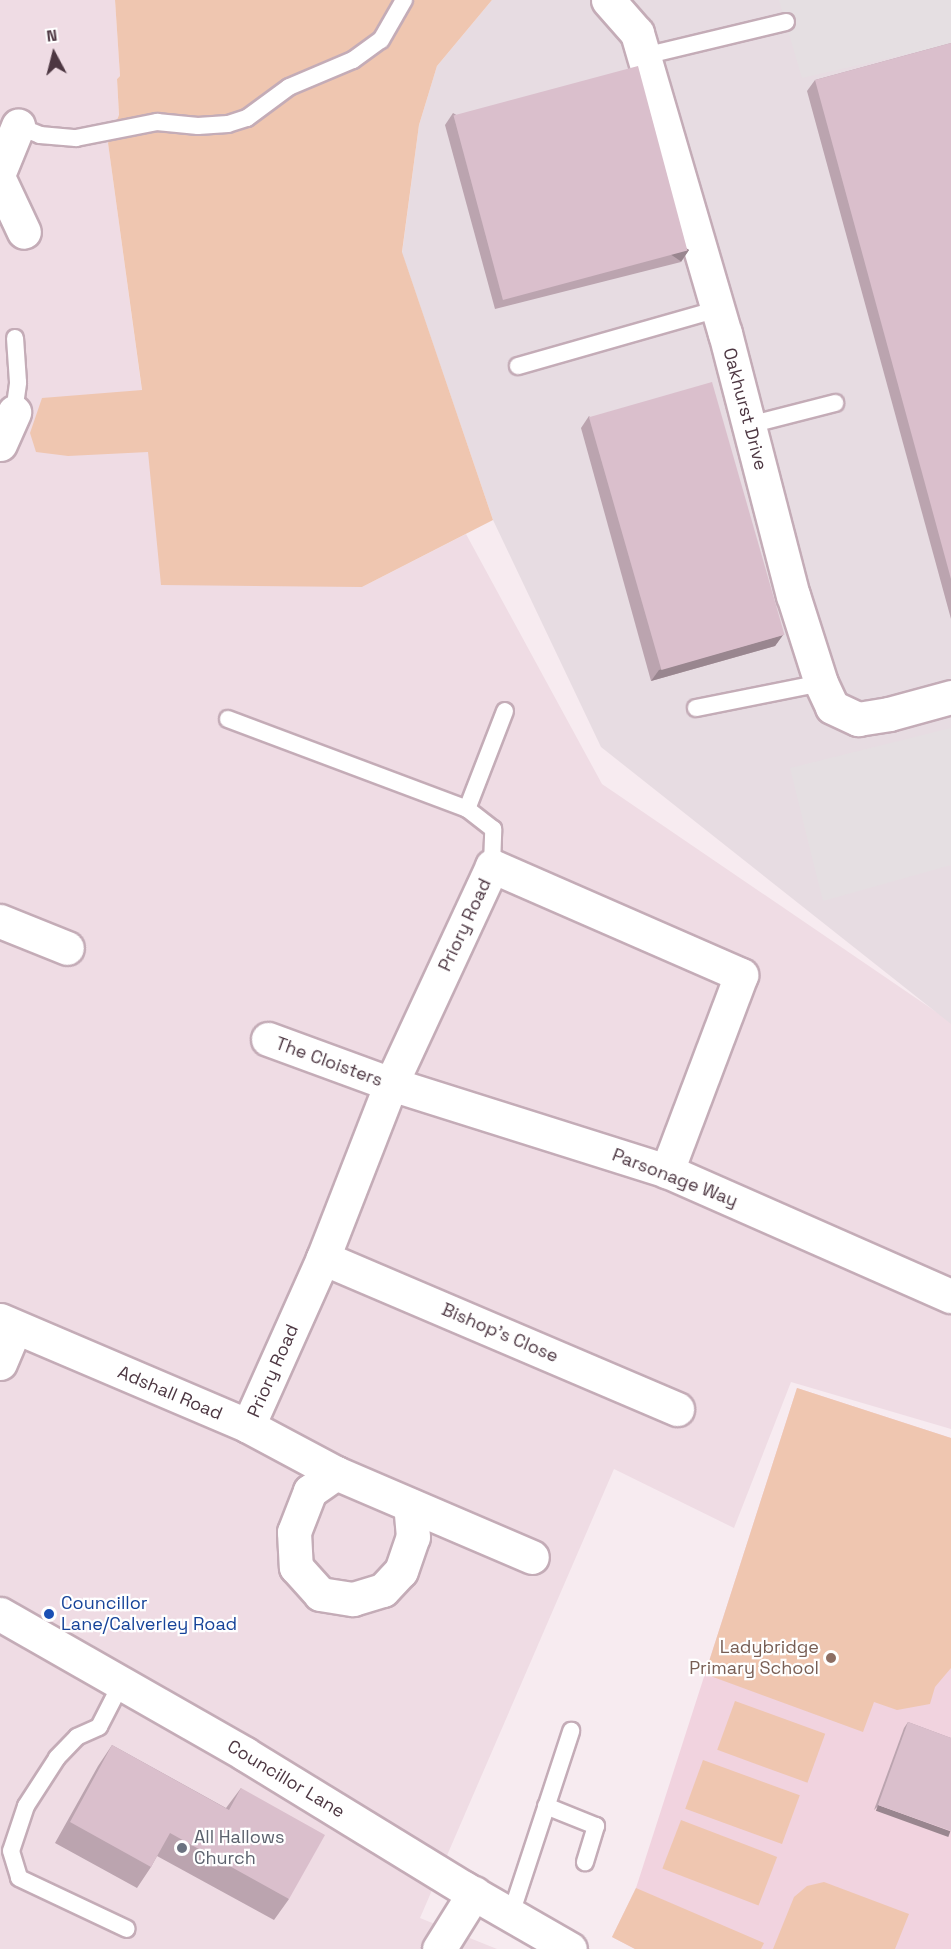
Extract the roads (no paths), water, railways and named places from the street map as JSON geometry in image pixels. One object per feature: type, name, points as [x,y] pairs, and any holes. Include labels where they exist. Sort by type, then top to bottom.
[{"type":"street","name":"Oakhurst Drive","points":[[608,0],[637,33],[718,309],[793,594],[821,683],[832,707],[858,719],[889,714],[951,697]]},
{"type":"street","points":[[0,170],[18,126]]},
{"type":"street","points":[[0,181],[24,232]]},
{"type":"street","points":[[0,444],[14,412]]},
{"type":"street","name":"Priory Road","points":[[248,1426],[323,1258],[391,1084],[492,866],[741,975],[667,1171]]},
{"type":"street","points":[[0,921],[68,948]]},
{"type":"street","name":"The Cloisters","points":[[268,1039],[391,1084]]},
{"type":"street","name":"Parsonage Way","points":[[391,1084],[667,1171],[951,1296]]},
{"type":"street","name":"Bishop's Close","points":[[323,1258],[677,1409]]},
{"type":"street","points":[[0,1363],[8,1323]]},
{"type":"street","name":"Adshall Road","points":[[8,1323],[248,1426],[336,1473],[532,1557]]},
{"type":"street","points":[[336,1473],[310,1491],[294,1532],[296,1567],[320,1594],[353,1599],[383,1590],[401,1571],[413,1537],[410,1505]]},
{"type":"street","name":"Councillor Lane","points":[[0,1614],[245,1754],[570,1949]]},
{"type":"street","points":[[439,1949],[474,1893]]},
{"type":"lane","points":[[18,126],[40,135],[76,138],[157,122],[198,126],[238,121],[263,108],[289,87],[352,60],[381,40],[404,0]]},
{"type":"lane","points":[[644,56],[786,22]]},
{"type":"lane","points":[[518,366],[718,309]]},
{"type":"lane","points":[[14,412],[18,382],[15,338]]},
{"type":"lane","points":[[749,424],[835,403]]},
{"type":"lane","points":[[696,708],[821,683]]},
{"type":"lane","points":[[467,809],[505,711]]},
{"type":"lane","points":[[228,719],[467,809],[493,830],[492,866]]},
{"type":"lane","points":[[121,1684],[99,1727],[77,1737],[57,1758],[26,1806],[11,1851],[19,1878],[127,1929]]},
{"type":"lane","points":[[511,1914],[571,1731]]},
{"type":"lane","points":[[546,1806],[596,1826],[585,1862]]},
{"type":"place","name":"Councillor Lane/Calverley Road","points":[[49,1614]]},
{"type":"place","name":"Ladybridge Primary School","points":[[831,1658]]},
{"type":"place","name":"All Hallows Church","points":[[182,1848]]}]
